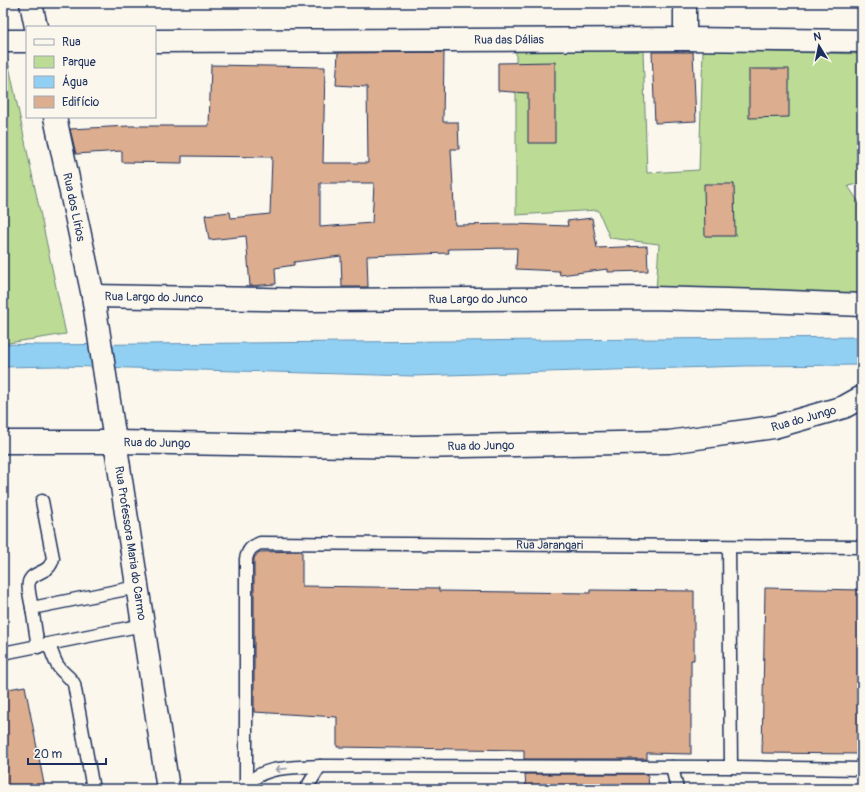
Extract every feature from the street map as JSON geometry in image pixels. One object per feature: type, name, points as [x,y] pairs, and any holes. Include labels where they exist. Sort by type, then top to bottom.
[{"type":"street","points":[[31,3],[36,26]]},
{"type":"street","points":[[685,3],[685,39]]},
{"type":"street","name":"Rua das Dálias","points":[[156,41],[685,39],[862,41]]},
{"type":"street","points":[[3,41],[26,41]]},
{"type":"street","name":"Rua dos Lírios","points":[[55,118],[93,296]]},
{"type":"street","name":"Rua Largo do Junco","points":[[93,296],[313,300],[636,298],[765,301],[862,306]]},
{"type":"street","name":"Rua Professora Maria do Carmo","points":[[93,296],[168,789]]},
{"type":"street","name":"Rua do Jungo","points":[[3,442],[115,442],[415,447],[668,442],[774,427],[853,402]]},
{"type":"lane","points":[[42,501],[52,564],[32,578],[28,583],[32,608],[43,646],[59,667],[70,677],[74,684],[93,789]]},
{"type":"lane","name":"Rua Jarangari","points":[[245,788],[246,559],[248,551],[260,543],[862,547]]},
{"type":"lane","points":[[729,547],[731,767]]},
{"type":"lane","points":[[32,608],[137,587]]},
{"type":"lane","points":[[3,654],[143,625]]},
{"type":"lane","points":[[245,788],[258,775],[276,769],[320,766],[862,768]]},
{"type":"lane","points":[[306,789],[320,766]]},
{"type":"lane","points":[[672,767],[677,789]]},
{"type":"green space","points":[[516,49],[643,50],[647,173],[699,170],[703,50],[862,54],[862,183],[848,186],[862,207],[862,296],[656,291],[659,244],[610,238],[598,210],[516,215]]},
{"type":"green space","points":[[3,52],[6,52],[66,334],[8,343],[3,343]]},
{"type":"water","points":[[862,337],[862,365],[745,366],[413,376],[60,366],[3,367],[3,344],[42,345]]},
{"type":"building","points":[[444,52],[443,122],[458,122],[459,149],[451,149],[455,225],[514,224],[568,226],[567,221],[592,218],[597,248],[647,246],[648,271],[608,272],[608,269],[560,275],[559,271],[516,269],[517,248],[448,249],[449,253],[367,256],[368,287],[342,287],[341,256],[294,262],[294,265],[275,268],[276,284],[250,286],[246,236],[209,240],[205,215],[230,212],[231,218],[270,214],[272,157],[182,156],[182,163],[122,162],[122,151],[76,154],[70,129],[129,126],[209,126],[211,65],[325,67],[323,163],[368,163],[367,87],[336,85],[338,53]],"holes":[[[320,183],[374,183],[372,223],[320,227]]]},
{"type":"building","points":[[652,52],[693,52],[696,121],[655,123]]},
{"type":"building","points":[[555,62],[555,143],[528,143],[528,93],[498,91],[498,63]]},
{"type":"building","points":[[749,69],[789,69],[789,117],[749,118]]},
{"type":"building","points":[[704,184],[734,184],[735,236],[705,236]]},
{"type":"building","points":[[302,551],[302,586],[439,588],[439,591],[590,593],[590,590],[694,591],[694,660],[691,660],[691,754],[647,753],[647,759],[524,759],[524,750],[337,747],[337,717],[254,712],[254,558],[259,552]]},
{"type":"building","points":[[765,588],[862,590],[862,754],[762,753]]},
{"type":"building","points":[[25,686],[45,789],[3,789],[3,690]]},
{"type":"building","points":[[525,774],[648,774],[649,789],[526,789]]}]
